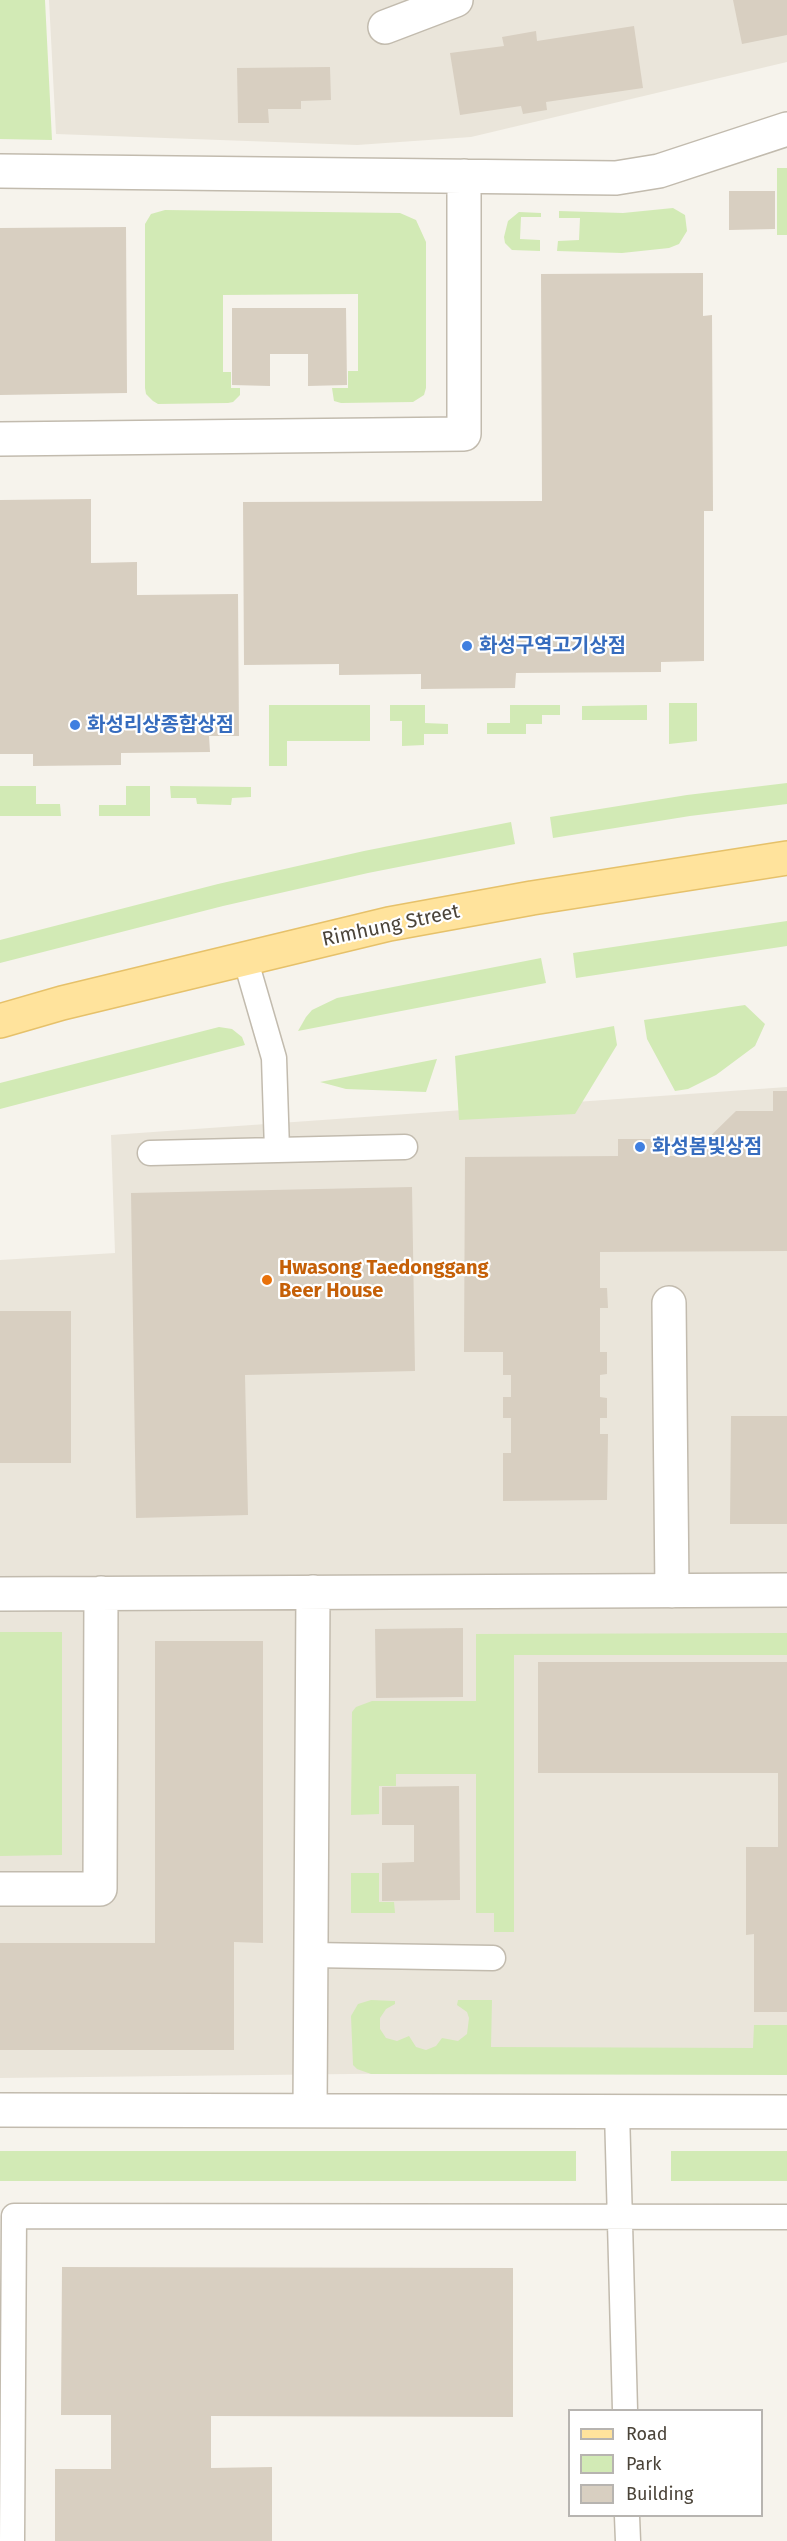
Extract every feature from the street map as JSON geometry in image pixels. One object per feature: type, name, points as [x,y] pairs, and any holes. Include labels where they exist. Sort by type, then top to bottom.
[{"type":"main road","name":"Rimhung Street","points":[[0,1021],[245,958],[389,924],[510,902],[787,858]]},
{"type":"street","points":[[385,27],[456,0]]},
{"type":"street","points":[[0,171],[616,178],[659,171],[787,129]]},
{"type":"street","points":[[0,439],[464,434],[464,176]]},
{"type":"street","points":[[669,1303],[672,1590]]},
{"type":"street","points":[[0,1594],[787,1590]]},
{"type":"street","points":[[310,2110],[313,1592]]},
{"type":"street","points":[[0,1889],[100,1889],[101,1593]]},
{"type":"street","points":[[0,2110],[787,2112]]},
{"type":"lane","points":[[245,958],[274,1058],[277,1150]]},
{"type":"lane","points":[[150,1153],[405,1147]]},
{"type":"lane","points":[[311,1955],[493,1958]]},
{"type":"lane","points":[[617,2111],[625,2409]]},
{"type":"lane","points":[[12,2541],[14,2216],[787,2217]]},
{"type":"lane","points":[[627,2517],[628,2541]]},
{"type":"shaded area","points":[[49,0],[787,0],[787,62],[471,137],[357,145],[56,134]]},
{"type":"shaded area","points":[[787,1087],[787,2069],[0,2078],[0,1260],[115,1253],[111,1135]]},
{"type":"green space","points":[[0,0],[45,0],[52,140],[0,139]]},
{"type":"green space","points":[[777,168],[787,168],[787,235],[777,235]]},
{"type":"green space","points":[[673,208],[685,215],[687,231],[679,244],[669,248],[622,253],[557,251],[558,241],[579,240],[580,218],[559,218],[559,211],[623,213]]},
{"type":"green space","points":[[165,210],[400,213],[416,220],[426,242],[426,388],[424,395],[413,402],[341,403],[334,401],[332,388],[348,388],[348,371],[358,371],[358,294],[223,295],[223,372],[231,372],[231,388],[240,388],[240,395],[233,402],[228,403],[158,404],[153,401],[146,394],[145,388],[145,224],[151,214]]},
{"type":"green space","points":[[519,212],[541,213],[541,217],[521,217],[520,239],[540,240],[540,251],[512,250],[505,243],[504,237],[508,221]]},
{"type":"green space","points":[[669,703],[697,703],[697,741],[669,744]]},
{"type":"green space","points":[[269,705],[370,705],[370,741],[287,741],[287,766],[269,766]]},
{"type":"green space","points":[[390,705],[425,705],[425,723],[448,724],[448,734],[424,734],[424,745],[402,746],[402,721],[390,721]]},
{"type":"green space","points":[[510,705],[560,705],[560,715],[542,715],[542,724],[526,724],[526,734],[487,734],[487,723],[510,723]]},
{"type":"green space","points":[[647,705],[647,720],[582,720],[582,706]]},
{"type":"green space","points":[[787,783],[787,804],[690,816],[553,838],[550,817],[687,795]]},
{"type":"green space","points":[[0,786],[36,786],[36,804],[60,804],[61,816],[0,816]]},
{"type":"green space","points":[[126,786],[150,786],[150,816],[99,816],[99,805],[126,805]]},
{"type":"green space","points":[[170,786],[251,787],[251,797],[232,798],[231,805],[197,804],[196,798],[171,798]]},
{"type":"green space","points":[[511,822],[515,844],[368,873],[223,906],[0,963],[0,940],[218,884],[364,851]]},
{"type":"green space","points":[[787,921],[787,946],[576,978],[573,953]]},
{"type":"green space","points":[[541,958],[546,983],[298,1031],[312,1010],[337,998]]},
{"type":"green space","points":[[745,1005],[765,1024],[755,1046],[716,1075],[688,1089],[675,1091],[647,1039],[644,1020]]},
{"type":"green space","points":[[614,1026],[617,1045],[575,1114],[459,1120],[455,1056]]},
{"type":"green space","points":[[219,1027],[232,1029],[242,1037],[245,1045],[0,1109],[0,1083]]},
{"type":"green space","points":[[437,1059],[426,1092],[346,1089],[320,1082]]},
{"type":"green space","points":[[0,1632],[62,1632],[62,1855],[0,1856]]},
{"type":"green space","points":[[787,1633],[787,1655],[514,1655],[514,1932],[494,1932],[494,1913],[476,1913],[476,1774],[396,1774],[396,1786],[379,1786],[379,1814],[351,1815],[352,1712],[356,1707],[372,1701],[476,1701],[476,1634]]},
{"type":"green space","points":[[351,1873],[379,1873],[379,1902],[394,1902],[395,1913],[351,1913]]},
{"type":"green space","points":[[371,2000],[395,2001],[395,2004],[386,2009],[380,2018],[380,2029],[386,2038],[397,2041],[409,2036],[416,2047],[426,2050],[436,2046],[442,2038],[458,2041],[467,2034],[469,2018],[467,2012],[457,2005],[458,2000],[492,2000],[491,2047],[753,2048],[754,2025],[787,2025],[787,2075],[371,2074],[353,2065],[351,2016],[358,2004]]},
{"type":"green space","points":[[0,2151],[576,2151],[576,2181],[0,2181]]},
{"type":"green space","points":[[671,2151],[787,2151],[787,2181],[671,2181]]},
{"type":"building","points":[[733,0],[787,0],[787,35],[742,44]]},
{"type":"building","points":[[634,26],[643,88],[546,102],[547,110],[523,114],[521,106],[460,115],[450,53],[504,46],[502,37],[536,31],[537,41]]},
{"type":"building","points":[[330,67],[331,100],[301,101],[301,109],[268,109],[269,123],[238,123],[237,68]]},
{"type":"building","points":[[729,191],[775,191],[775,229],[729,230]]},
{"type":"building","points":[[126,227],[127,393],[0,395],[0,228]]},
{"type":"building","points":[[703,273],[703,316],[712,315],[713,511],[704,511],[704,661],[661,662],[661,672],[516,673],[515,688],[421,689],[421,674],[339,675],[339,664],[244,665],[243,502],[542,501],[541,274]]},
{"type":"building","points":[[232,308],[346,308],[347,385],[308,386],[308,354],[270,354],[270,386],[232,385]]},
{"type":"building","points":[[91,499],[91,563],[137,562],[137,595],[238,594],[239,736],[209,736],[210,752],[121,753],[121,765],[33,766],[33,754],[0,754],[0,500]]},
{"type":"building","points":[[773,1091],[787,1091],[787,1251],[600,1252],[600,1288],[607,1288],[608,1308],[600,1308],[600,1352],[607,1352],[607,1374],[600,1375],[600,1397],[607,1398],[607,1418],[600,1418],[600,1434],[608,1434],[607,1500],[503,1501],[503,1453],[511,1453],[511,1418],[503,1418],[503,1397],[511,1397],[511,1375],[503,1375],[503,1352],[464,1352],[465,1157],[618,1156],[618,1139],[662,1139],[662,1156],[690,1156],[736,1111],[773,1111]]},
{"type":"building","points":[[412,1187],[415,1371],[245,1375],[248,1515],[136,1518],[131,1193]]},
{"type":"building","points":[[0,1311],[71,1311],[71,1463],[0,1463]]},
{"type":"building","points":[[731,1416],[787,1416],[787,1524],[730,1524]]},
{"type":"building","points":[[463,1628],[463,1697],[376,1698],[375,1629]]},
{"type":"building","points":[[155,1641],[263,1641],[263,1943],[234,1942],[234,2050],[0,2050],[0,1943],[155,1943]]},
{"type":"building","points":[[538,1662],[787,1662],[787,2012],[754,2012],[754,1934],[746,1935],[746,1847],[778,1847],[778,1773],[538,1773]]},
{"type":"building","points":[[459,1786],[460,1900],[382,1901],[382,1863],[414,1862],[414,1825],[382,1825],[382,1787]]},
{"type":"building","points":[[62,2267],[513,2268],[513,2417],[211,2416],[211,2468],[272,2467],[272,2541],[55,2541],[55,2469],[111,2469],[111,2415],[61,2415]]},
{"type":"place","name":"화성구역고기상점","points":[[467,646]]},
{"type":"place","name":"화성리상종합상점","points":[[75,725]]},
{"type":"place","name":"화성봄빛상점","points":[[640,1147]]},
{"type":"place","name":"Hwasong Taedonggang Beer House","points":[[267,1280]]}]
